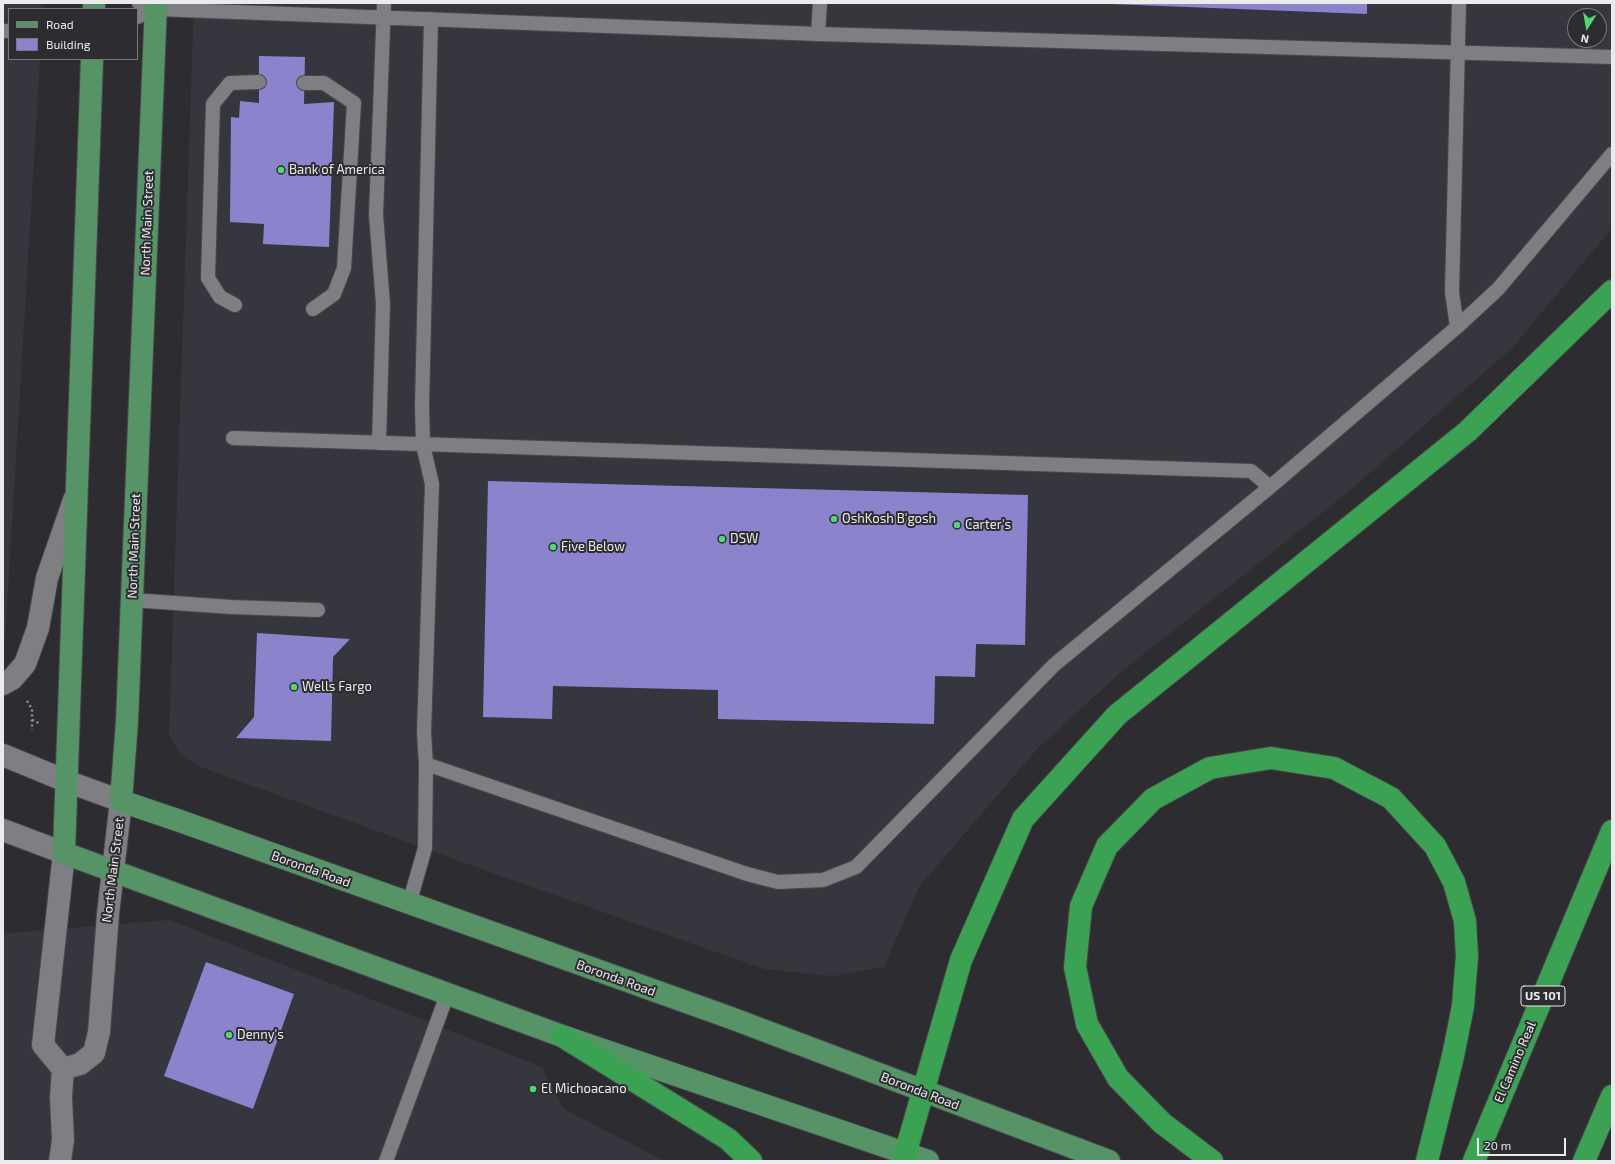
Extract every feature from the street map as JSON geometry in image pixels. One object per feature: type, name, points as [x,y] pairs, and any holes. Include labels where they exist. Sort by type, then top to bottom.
[{"type":"highway","points":[[904,1157],[961,960],[1023,819],[1117,715],[1468,431],[1612,291]]},
{"type":"highway","points":[[1212,1161],[1162,1123],[1118,1078],[1087,1024],[1075,967],[1081,906],[1107,846],[1153,799],[1210,768],[1271,758],[1334,768],[1391,798],[1435,846],[1454,882],[1465,921],[1468,956],[1463,1006],[1453,1056],[1427,1161]]},
{"type":"highway","name":"El Camino Real","points":[[1474,1161],[1612,831]]},
{"type":"highway","points":[[562,1036],[728,1139],[751,1161]]},
{"type":"highway","points":[[1584,1161],[1612,1096]]},
{"type":"main road","name":"North Main Street","points":[[63,1069],[80,1064],[94,1053],[99,1032],[108,914],[121,801],[127,722],[132,600],[147,8]]},
{"type":"main road","points":[[60,1161],[63,1140],[61,1097],[63,1069],[43,1045],[64,852],[92,60]]},
{"type":"main road","points":[[3,684],[12,679],[25,664],[38,628],[47,578],[76,493]]},
{"type":"main road","points":[[3,755],[66,781],[121,801]]},
{"type":"main road","name":"Boronda Road","points":[[121,801],[731,1018],[923,1092],[1109,1161]]},
{"type":"main road","points":[[3,830],[562,1036],[904,1157],[928,1161]]},
{"type":"lane","points":[[818,34],[820,3]]},
{"type":"lane","points":[[1457,327],[1452,292],[1459,3]]},
{"type":"lane","points":[[147,8],[383,10],[431,19],[818,34],[1612,57]]},
{"type":"lane","points":[[379,443],[383,304],[376,215],[383,10]]},
{"type":"lane","points":[[410,904],[424,848],[426,764],[424,733],[432,484],[423,445],[431,19]]},
{"type":"lane","points":[[235,304],[220,296],[208,278],[213,104],[230,83],[259,82]]},
{"type":"lane","points":[[304,83],[324,83],[354,103],[344,268],[334,294],[313,309]]},
{"type":"lane","points":[[426,764],[746,874],[778,882],[823,880],[856,867],[1054,665],[1270,487],[1457,327],[1498,289],[1612,154]]},
{"type":"lane","points":[[233,438],[1251,471],[1270,487]]},
{"type":"lane","points":[[132,600],[231,607],[318,610]]},
{"type":"lane","points":[[386,1161],[447,994]]},
{"type":"path","points":[[25,698],[32,709],[32,730]]},
{"type":"path","points":[[32,720],[44,725]]},
{"type":"shaded area","points":[[3,3],[44,3],[43,8],[8,8],[8,60],[40,60],[5,640],[3,642]]},
{"type":"shaded area","points":[[194,3],[1612,3],[1612,228],[1512,348],[1347,493],[1121,672],[1037,749],[919,887],[884,967],[833,976],[764,969],[476,867],[198,766],[180,753],[169,735]]},
{"type":"shaded area","points":[[170,920],[542,1067],[564,1109],[664,1161],[3,1161],[3,932],[10,933]]},
{"type":"building","points":[[1367,3],[1367,14],[1110,4]]},
{"type":"building","name":"Bank of America","points":[[259,56],[305,57],[304,104],[334,102],[329,247],[263,244],[264,224],[230,222],[231,117],[239,118],[240,101],[259,103]]},
{"type":"building","points":[[488,481],[1028,495],[1025,645],[976,644],[975,677],[935,676],[934,724],[718,719],[718,690],[553,686],[552,719],[483,717]]},
{"type":"building","name":"Wells Fargo","points":[[257,633],[350,639],[333,657],[331,741],[236,738],[254,717]]},
{"type":"building","name":"Denny's","points":[[206,962],[294,994],[253,1109],[164,1076]]},
{"type":"place","name":"Bank of America","points":[[281,170]]},
{"type":"place","name":"OshKosh B'gosh","points":[[834,519]]},
{"type":"place","name":"Carter's","points":[[957,525]]},
{"type":"place","name":"DSW","points":[[722,539]]},
{"type":"place","name":"Five Below","points":[[553,547]]},
{"type":"place","name":"Wells Fargo","points":[[294,687]]},
{"type":"place","name":"Denny's","points":[[229,1035]]},
{"type":"place","name":"El Michoacano","points":[[533,1089]]}]
